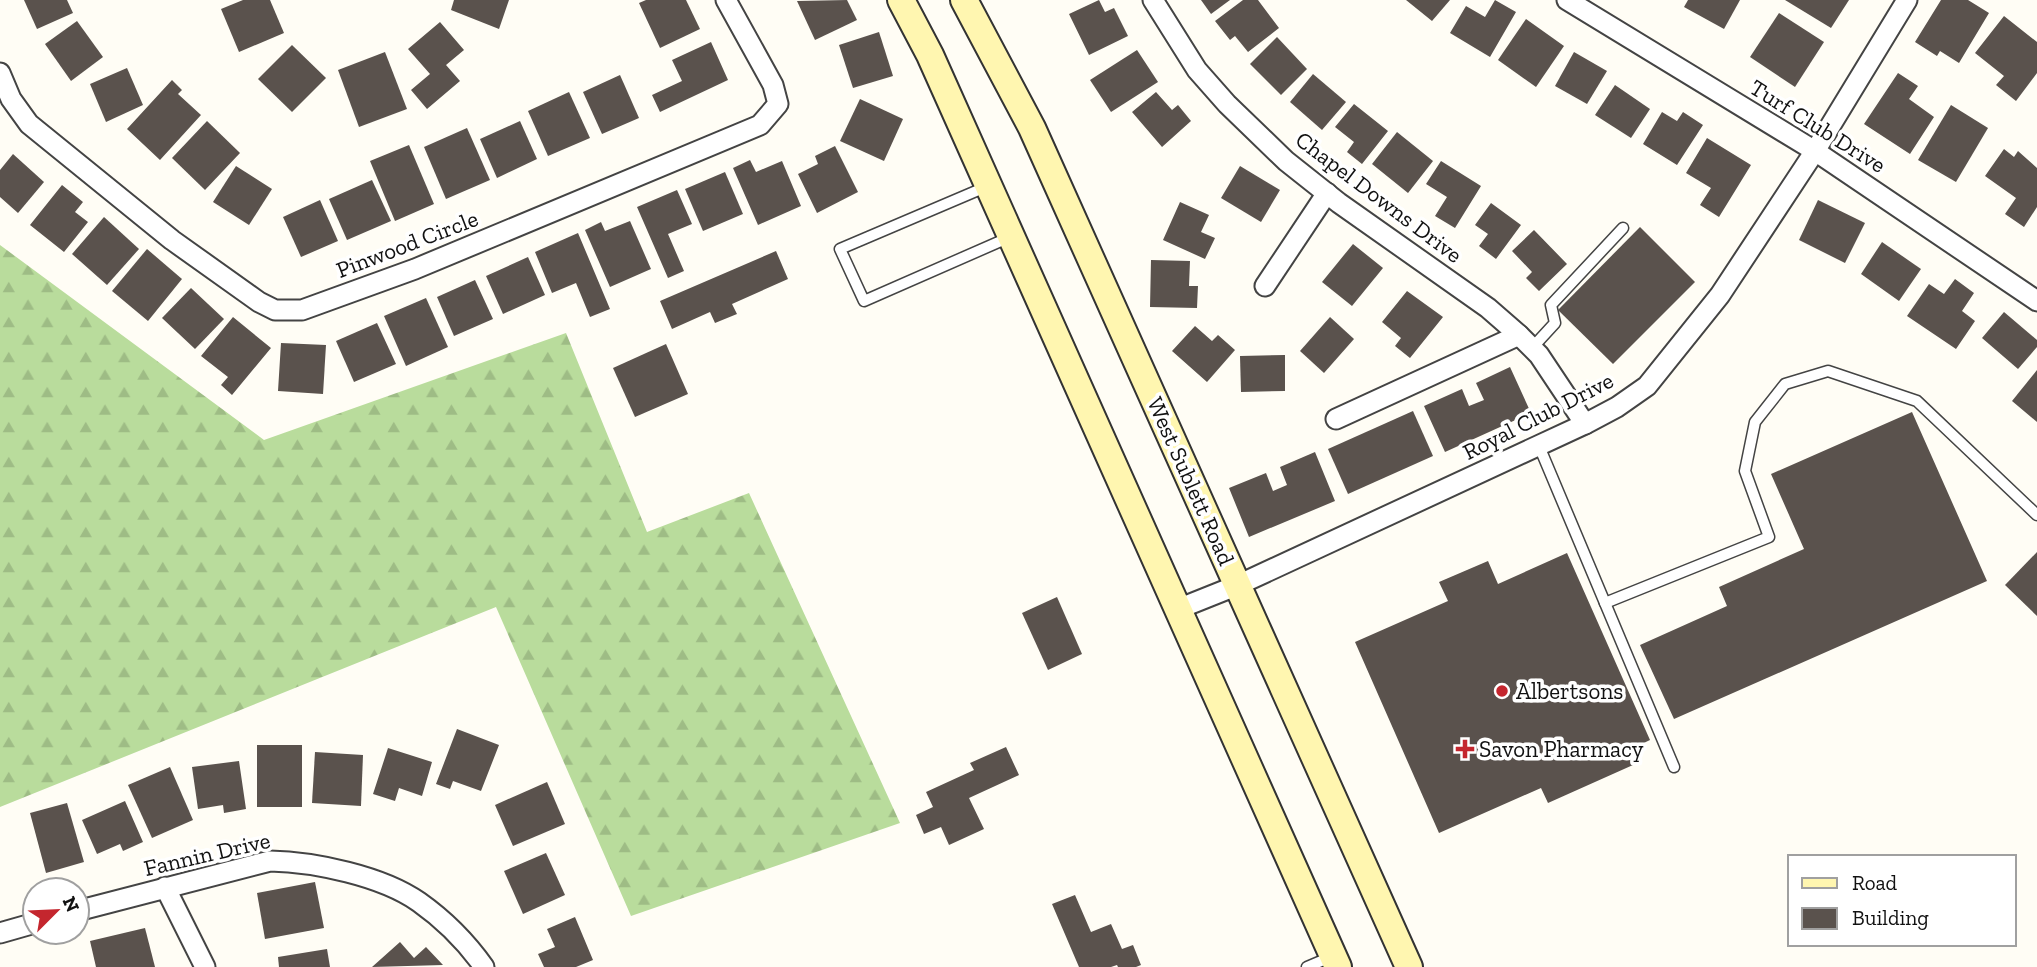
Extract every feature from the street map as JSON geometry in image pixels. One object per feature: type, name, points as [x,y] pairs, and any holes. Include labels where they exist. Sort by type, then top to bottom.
[{"type":"main road","points":[[901,0],[930,55],[1336,962]]},
{"type":"main road","name":"West Sublett Road","points":[[964,0],[1032,128],[1409,967]]},
{"type":"street","name":"Pinwood Circle","points":[[0,74],[11,99],[29,124],[172,240],[259,302],[275,310],[302,310],[415,269],[760,125],[778,104],[773,85],[726,0]]},
{"type":"street","name":"Chapel Downs Drive","points":[[1153,0],[1197,70],[1227,104],[1286,161],[1488,308],[1525,341],[1539,355],[1585,424]]},
{"type":"street","name":"Turf Club Drive","points":[[1567,0],[1815,150],[2037,302]]},
{"type":"street","name":"Royal Club Drive","points":[[1178,609],[1238,585],[1539,446],[1617,407],[1647,386],[1720,295],[1815,150],[1907,0]]},
{"type":"street","points":[[1265,286],[1327,193]]},
{"type":"street","points":[[1336,419],[1525,341]]},
{"type":"street","name":"Fannin Drive","points":[[91,907],[270,861],[292,861],[339,870],[381,884],[418,902],[473,953],[484,967]]},
{"type":"street","points":[[165,887],[205,967]]},
{"type":"street","points":[[0,933],[21,927]]},
{"type":"lane","points":[[989,186],[840,249],[864,301],[1012,237]]},
{"type":"lane","points":[[1525,341],[1555,323],[1550,306],[1623,228]]},
{"type":"lane","points":[[1605,603],[1769,537],[1745,471],[1755,422],[1785,384],[1828,371],[1917,401],[2037,515]]},
{"type":"lane","points":[[1539,446],[1674,766]]},
{"type":"lane","points":[[1307,967],[1336,962]]},
{"type":"green space","points":[[0,245],[264,440],[566,333],[647,532],[749,493],[900,823],[631,916],[496,607],[0,807]]},
{"type":"building","points":[[24,0],[67,0],[73,13],[37,29]]},
{"type":"building","points":[[243,0],[270,0],[284,33],[239,52],[221,9]]},
{"type":"building","points":[[454,0],[509,0],[499,29],[451,10]]},
{"type":"building","points":[[646,0],[686,0],[700,29],[660,48],[639,3]]},
{"type":"building","points":[[847,0],[857,20],[815,40],[797,1]]},
{"type":"building","points":[[1099,0],[1105,12],[1114,8],[1128,36],[1089,55],[1069,14]]},
{"type":"building","points":[[1201,0],[1230,0],[1211,14]]},
{"type":"building","points":[[1243,0],[1258,0],[1279,28],[1248,52],[1235,36],[1230,40],[1215,21]]},
{"type":"building","points":[[1406,0],[1450,0],[1432,21]]},
{"type":"building","points":[[1495,0],[1516,12],[1490,57],[1450,33],[1466,6],[1485,17]]},
{"type":"building","points":[[1688,0],[1740,0],[1724,29],[1684,7]]},
{"type":"building","points":[[1785,0],[1849,0],[1831,28]]},
{"type":"building","points":[[1941,0],[1968,0],[1989,13],[1959,63],[1940,51],[1937,56],[1915,42]]},
{"type":"building","points":[[1779,13],[1824,42],[1795,87],[1750,57]]},
{"type":"building","points":[[2004,16],[2037,42],[2037,73],[2016,101],[1996,85],[2004,76],[1975,53]]},
{"type":"building","points":[[1526,19],[1564,46],[1536,87],[1498,60]]},
{"type":"building","points":[[77,21],[103,57],[71,81],[45,44]]},
{"type":"building","points":[[440,22],[464,50],[446,65],[460,81],[427,109],[411,90],[430,74],[408,49]]},
{"type":"building","points":[[879,32],[893,76],[853,88],[839,45]]},
{"type":"building","points":[[1277,37],[1307,69],[1281,95],[1250,64]]},
{"type":"building","points":[[711,42],[728,80],[660,112],[652,95],[682,81],[672,60]]},
{"type":"building","points":[[292,45],[326,78],[292,112],[258,79]]},
{"type":"building","points":[[1137,50],[1158,82],[1111,112],[1090,80]]},
{"type":"building","points":[[385,52],[407,109],[359,127],[338,70]]},
{"type":"building","points":[[1574,52],[1607,71],[1587,104],[1555,86]]},
{"type":"building","points":[[127,68],[143,105],[106,122],[90,84]]},
{"type":"building","points":[[1898,73],[1918,86],[1909,99],[1934,117],[1910,154],[1864,124]]},
{"type":"building","points":[[1313,74],[1346,102],[1322,130],[1290,102]]},
{"type":"building","points":[[620,75],[639,118],[602,134],[583,92]]},
{"type":"building","points":[[172,80],[182,90],[178,94],[201,115],[160,160],[127,129]]},
{"type":"building","points":[[1615,85],[1650,109],[1631,138],[1595,115]]},
{"type":"building","points":[[569,92],[590,138],[548,156],[528,111]]},
{"type":"building","points":[[1156,92],[1172,110],[1178,105],[1191,121],[1162,147],[1132,112]]},
{"type":"building","points":[[860,99],[903,119],[884,161],[840,141]]},
{"type":"building","points":[[1354,104],[1388,131],[1362,164],[1347,152],[1354,142],[1335,127]]},
{"type":"building","points":[[1951,105],[1988,128],[1956,182],[1918,160]]},
{"type":"building","points":[[1662,112],[1677,121],[1683,112],[1703,125],[1677,165],[1643,144]]},
{"type":"building","points":[[207,121],[240,153],[205,190],[172,158]]},
{"type":"building","points":[[520,121],[537,159],[497,178],[480,139]]},
{"type":"building","points":[[467,128],[490,180],[446,199],[424,147]]},
{"type":"building","points":[[1397,132],[1433,161],[1408,193],[1372,164]]},
{"type":"building","points":[[1707,138],[1751,165],[1719,217],[1700,205],[1711,188],[1686,173]]},
{"type":"building","points":[[409,145],[434,204],[395,221],[370,161]]},
{"type":"building","points":[[835,146],[858,192],[817,213],[798,174],[818,164],[815,156]]},
{"type":"building","points":[[2004,149],[2014,157],[2018,151],[2037,168],[2037,207],[2024,227],[2005,214],[2016,198],[1985,176]]},
{"type":"building","points":[[13,154],[44,182],[18,213],[0,197],[0,170]]},
{"type":"building","points":[[750,160],[756,172],[782,161],[801,206],[758,225],[733,168]]},
{"type":"building","points":[[1441,161],[1481,186],[1455,228],[1435,216],[1447,197],[1426,184]]},
{"type":"building","points":[[236,166],[272,189],[249,225],[213,202]]},
{"type":"building","points":[[1240,166],[1280,190],[1261,222],[1221,198]]},
{"type":"building","points":[[725,172],[743,214],[703,231],[685,189]]},
{"type":"building","points":[[372,180],[391,221],[347,240],[329,199]]},
{"type":"building","points":[[62,185],[83,202],[75,212],[88,222],[64,252],[30,225]]},
{"type":"building","points":[[677,190],[692,224],[668,234],[684,271],[668,278],[637,207]]},
{"type":"building","points":[[320,200],[338,241],[301,257],[283,217]]},
{"type":"building","points":[[1818,200],[1865,223],[1845,263],[1799,240]]},
{"type":"building","points":[[1180,202],[1209,215],[1201,232],[1215,238],[1205,259],[1163,240]]},
{"type":"building","points":[[1491,203],[1521,225],[1496,259],[1479,246],[1488,234],[1475,225]]},
{"type":"building","points":[[104,217],[139,249],[107,285],[72,254]]},
{"type":"building","points":[[630,221],[651,269],[610,287],[585,230],[601,222],[605,231]]},
{"type":"building","points":[[1640,227],[1695,282],[1613,364],[1558,310]]},
{"type":"building","points":[[1534,230],[1567,264],[1539,291],[1526,278],[1532,272],[1512,251]]},
{"type":"building","points":[[578,233],[610,309],[590,317],[576,283],[552,293],[535,252]]},
{"type":"building","points":[[1882,242],[1921,269],[1899,301],[1861,274]]},
{"type":"building","points":[[1353,244],[1383,268],[1352,306],[1322,282]]},
{"type":"building","points":[[147,249],[182,279],[148,321],[112,291]]},
{"type":"building","points":[[776,251],[788,279],[732,304],[737,314],[715,323],[710,312],[672,329],[660,301]]},
{"type":"building","points":[[528,257],[545,295],[503,314],[486,276]]},
{"type":"building","points":[[1151,260],[1190,261],[1189,286],[1198,286],[1197,308],[1150,307]]},
{"type":"building","points":[[1955,279],[1974,293],[1962,311],[1975,321],[1956,349],[1907,316],[1929,284],[1944,294]]},
{"type":"building","points":[[475,280],[493,319],[454,336],[437,297]]},
{"type":"building","points":[[191,288],[224,319],[195,349],[162,318]]},
{"type":"building","points":[[1407,291],[1443,317],[1410,358],[1395,346],[1401,338],[1382,322]]},
{"type":"building","points":[[426,298],[448,347],[406,366],[384,316]]},
{"type":"building","points":[[2004,312],[2037,340],[2037,347],[2018,369],[1982,338]]},
{"type":"building","points":[[233,317],[271,348],[232,395],[221,385],[228,377],[201,356]]},
{"type":"building","points":[[1330,317],[1354,339],[1324,373],[1300,351]]},
{"type":"building","points":[[377,323],[396,364],[354,382],[336,341]]},
{"type":"building","points":[[1195,326],[1212,341],[1218,335],[1235,350],[1207,382],[1172,351]]},
{"type":"building","points":[[281,343],[326,345],[323,394],[278,391]]},
{"type":"building","points":[[666,344],[688,394],[635,417],[613,368]]},
{"type":"building","points":[[1285,355],[1285,391],[1241,392],[1240,356]]},
{"type":"building","points":[[1510,367],[1531,413],[1445,452],[1424,406],[1462,389],[1469,406],[1484,400],[1476,383]]},
{"type":"building","points":[[2037,370],[2037,422],[2012,401]]},
{"type":"building","points":[[1413,411],[1433,456],[1348,494],[1328,449]]},
{"type":"building","points":[[1912,412],[1987,581],[1674,719],[1640,645],[1727,606],[1719,587],[1804,549],[1771,474]]},
{"type":"building","points":[[1315,452],[1335,501],[1249,537],[1229,488],[1266,473],[1273,491],[1287,485],[1280,467]]},
{"type":"building","points":[[2037,552],[2037,616],[2005,585]]},
{"type":"building","name":"Albertsons","points":[[1567,553],[1650,740],[1627,751],[1633,765],[1548,803],[1541,788],[1439,833],[1355,642],[1448,601],[1439,582],[1488,561],[1498,584]]},
{"type":"building","points":[[1057,597],[1082,654],[1048,670],[1022,613]]},
{"type":"building","points":[[457,729],[499,745],[481,791],[453,781],[450,789],[436,784]]},
{"type":"building","points":[[257,745],[302,745],[302,807],[257,807]]},
{"type":"building","points":[[1006,747],[1019,775],[969,798],[984,829],[949,845],[941,827],[924,834],[916,815],[933,807],[926,792],[974,770],[970,763]]},
{"type":"building","points":[[388,748],[432,762],[422,796],[399,788],[395,801],[373,794]]},
{"type":"building","points":[[315,752],[363,755],[361,806],[312,803]]},
{"type":"building","points":[[239,761],[246,809],[224,813],[223,805],[198,809],[192,767]]},
{"type":"building","points":[[170,767],[193,820],[152,838],[128,785]]},
{"type":"building","points":[[547,782],[565,824],[513,846],[495,805]]},
{"type":"building","points":[[125,801],[143,842],[123,851],[120,844],[97,854],[82,820]]},
{"type":"building","points":[[67,803],[84,862],[46,873],[30,813]]},
{"type":"building","points":[[546,853],[565,895],[523,914],[504,871]]},
{"type":"building","points":[[315,882],[324,928],[265,939],[257,893]]},
{"type":"building","points":[[1075,895],[1091,932],[1111,924],[1122,949],[1133,945],[1141,965],[1079,967],[1052,904]]},
{"type":"building","points":[[575,917],[593,960],[576,967],[544,967],[538,954],[555,947],[547,929]]},
{"type":"building","points":[[145,928],[155,967],[96,967],[91,941]]},
{"type":"building","points":[[400,942],[414,958],[426,947],[443,965],[372,967]]},
{"type":"building","points":[[327,949],[330,967],[279,967],[278,957]]},
{"type":"place","name":"Albertsons","points":[[1502,691]]},
{"type":"place","name":"Savon Pharmacy","points":[[1465,749]]}]
